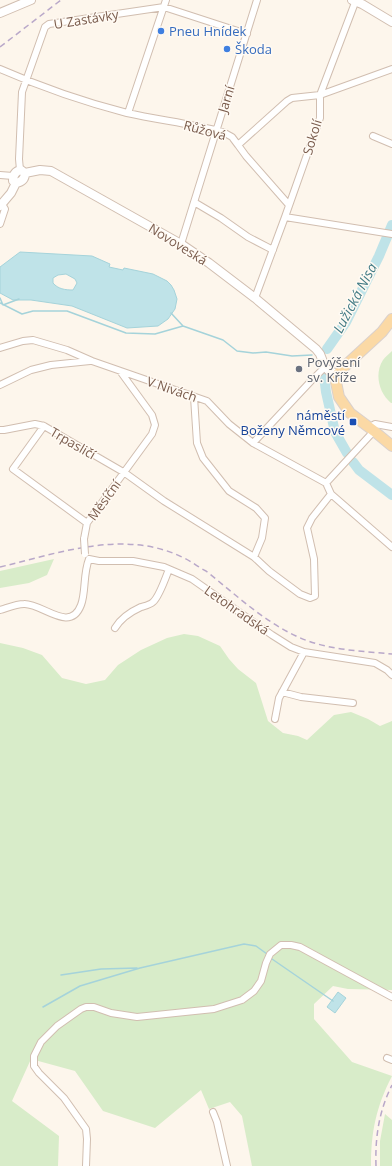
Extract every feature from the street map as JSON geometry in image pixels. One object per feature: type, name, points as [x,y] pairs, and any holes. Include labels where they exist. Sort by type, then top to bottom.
[{"type":"main road","points":[[392,319],[382,332],[355,356],[338,374],[336,390],[338,397],[350,413],[392,446]]},
{"type":"street","points":[[0,12],[31,0]]},
{"type":"street","points":[[128,113],[166,0]]},
{"type":"street","name":"Jarní","points":[[181,244],[258,0]]},
{"type":"street","points":[[355,0],[392,22]]},
{"type":"street","name":"Sokolí","points":[[255,298],[290,206],[320,118],[320,95],[355,0]]},
{"type":"street","name":"U Zastávky","points":[[19,176],[22,92],[45,27],[49,24],[164,7],[247,34]]},
{"type":"street","name":"Růžová","points":[[0,69],[74,98],[128,113],[223,132],[232,137],[238,145],[292,98],[320,95],[392,69]]},
{"type":"street","points":[[373,136],[392,144]]},
{"type":"street","points":[[238,145],[290,206]]},
{"type":"street","name":"Novoveská","points":[[19,176],[40,170],[51,171],[181,244],[255,298],[316,349],[320,354],[325,367]]},
{"type":"street","points":[[0,175],[19,176],[11,193],[1,205],[4,209],[0,224]]},
{"type":"street","points":[[194,202],[221,218],[248,237],[273,250]]},
{"type":"street","points":[[285,217],[392,234]]},
{"type":"street","name":"V Nivách","points":[[0,348],[23,341],[33,340],[67,350],[92,361],[207,401],[230,424],[253,443],[326,483]]},
{"type":"street","points":[[0,386],[31,370],[51,365],[92,361]]},
{"type":"street","points":[[253,443],[325,367],[329,371],[338,374]]},
{"type":"street","name":"Měsíční","points":[[0,610],[23,604],[34,605],[57,616],[69,618],[77,613],[82,604],[87,556],[84,539],[87,523],[125,473],[152,434],[155,425],[152,415],[120,371]]},
{"type":"street","points":[[194,397],[197,443],[203,458],[229,491],[256,508],[265,518],[262,538],[254,557]]},
{"type":"street","points":[[0,430],[35,424],[44,426]]},
{"type":"street","points":[[392,427],[375,424],[326,483],[331,494],[392,547]]},
{"type":"street","name":"Trpasličí","points":[[87,523],[13,469],[44,426],[125,473],[164,502],[254,557],[269,571],[300,594],[310,598],[315,596],[314,559],[307,528],[312,518],[331,494]]},
{"type":"street","name":"Letohradská","points":[[87,556],[99,561],[132,561],[164,567],[192,579],[272,635],[292,647],[304,652],[375,663],[387,670],[392,675]]},
{"type":"street","points":[[115,628],[120,620],[125,616],[152,602],[169,569]]},
{"type":"street","points":[[274,720],[279,698],[304,652]]},
{"type":"street","points":[[282,692],[301,697],[353,703]]},
{"type":"street","points":[[86,1166],[88,1139],[86,1129],[64,1098],[39,1074],[34,1066],[34,1056],[41,1042],[57,1026],[81,1009],[86,1007],[94,1007],[111,1013],[138,1017],[214,1009],[242,1000],[254,991],[261,982],[270,954],[281,945],[300,947],[315,954],[392,997]]},
{"type":"street","points":[[213,1112],[217,1122],[227,1166]]},
{"type":"green space","points":[[392,351],[391,403],[383,394],[378,377],[380,365]]},
{"type":"green space","points":[[54,559],[47,575],[29,583],[0,588],[0,571]]},
{"type":"green space","points":[[184,634],[198,636],[220,646],[238,669],[256,683],[268,721],[283,733],[298,736],[307,740],[334,715],[351,712],[380,726],[392,721],[392,990],[348,989],[333,986],[314,1004],[314,1019],[352,1062],[392,1076],[378,1109],[373,1131],[371,1166],[252,1166],[242,1116],[230,1102],[209,1109],[201,1090],[155,1128],[103,1111],[75,1071],[31,1059],[12,1101],[59,1136],[58,1166],[0,1166],[0,643],[23,648],[42,655],[62,678],[86,684],[105,680],[118,665],[141,650],[167,638]]},
{"type":"green space","points":[[385,1114],[392,1120],[392,1166],[380,1166],[380,1141]]},
{"type":"water","points":[[20,252],[92,256],[110,264],[109,267],[123,270],[124,268],[153,274],[167,281],[174,290],[177,299],[175,309],[168,319],[158,326],[127,328],[72,306],[31,300],[13,300],[0,293],[0,267]],"holes":[[[66,274],[75,279],[77,283],[73,290],[62,289],[53,283],[53,278],[58,275]]]},
{"type":"water","points":[[338,992],[346,998],[335,1013],[327,1007]]},
{"type":"waterway","name":"Lužická Nisa","points":[[327,349],[346,322],[379,256],[392,225]]},
{"type":"waterway","points":[[0,298],[3,305],[19,299]]},
{"type":"waterway","points":[[0,303],[22,314],[33,311],[67,311],[126,333],[155,334],[183,326],[223,340],[237,351],[253,353],[266,352],[292,356],[312,355]]},
{"type":"waterway","points":[[171,313],[183,326]]},
{"type":"waterway","name":"Lužická Nisa","points":[[324,376],[335,432],[347,453]]},
{"type":"waterway","name":"Lužická Nisa","points":[[353,462],[359,470],[392,495]]},
{"type":"waterway","points":[[43,1007],[80,986],[140,968],[244,944],[256,946],[267,954]]},
{"type":"waterway","points":[[272,959],[333,1001]]},
{"type":"waterway","points":[[61,975],[101,969],[137,968]]},
{"type":"railway","points":[[0,47],[61,0]]},
{"type":"railway","points":[[0,567],[68,550],[91,546],[114,544],[137,545],[160,549],[182,557],[206,571],[260,614],[284,630],[307,641],[355,651],[392,654]]},
{"type":"railway","points":[[376,1166],[377,1134],[381,1114],[392,1085]]},
{"type":"place","name":"Pneu Hnídek","points":[[161,31]]},
{"type":"place","name":"Škoda","points":[[227,49]]},
{"type":"place","name":"Povýšení sv. Kříže","points":[[299,369]]},
{"type":"place","name":"náměstí Boženy Němcové","points":[[353,422]]}]
